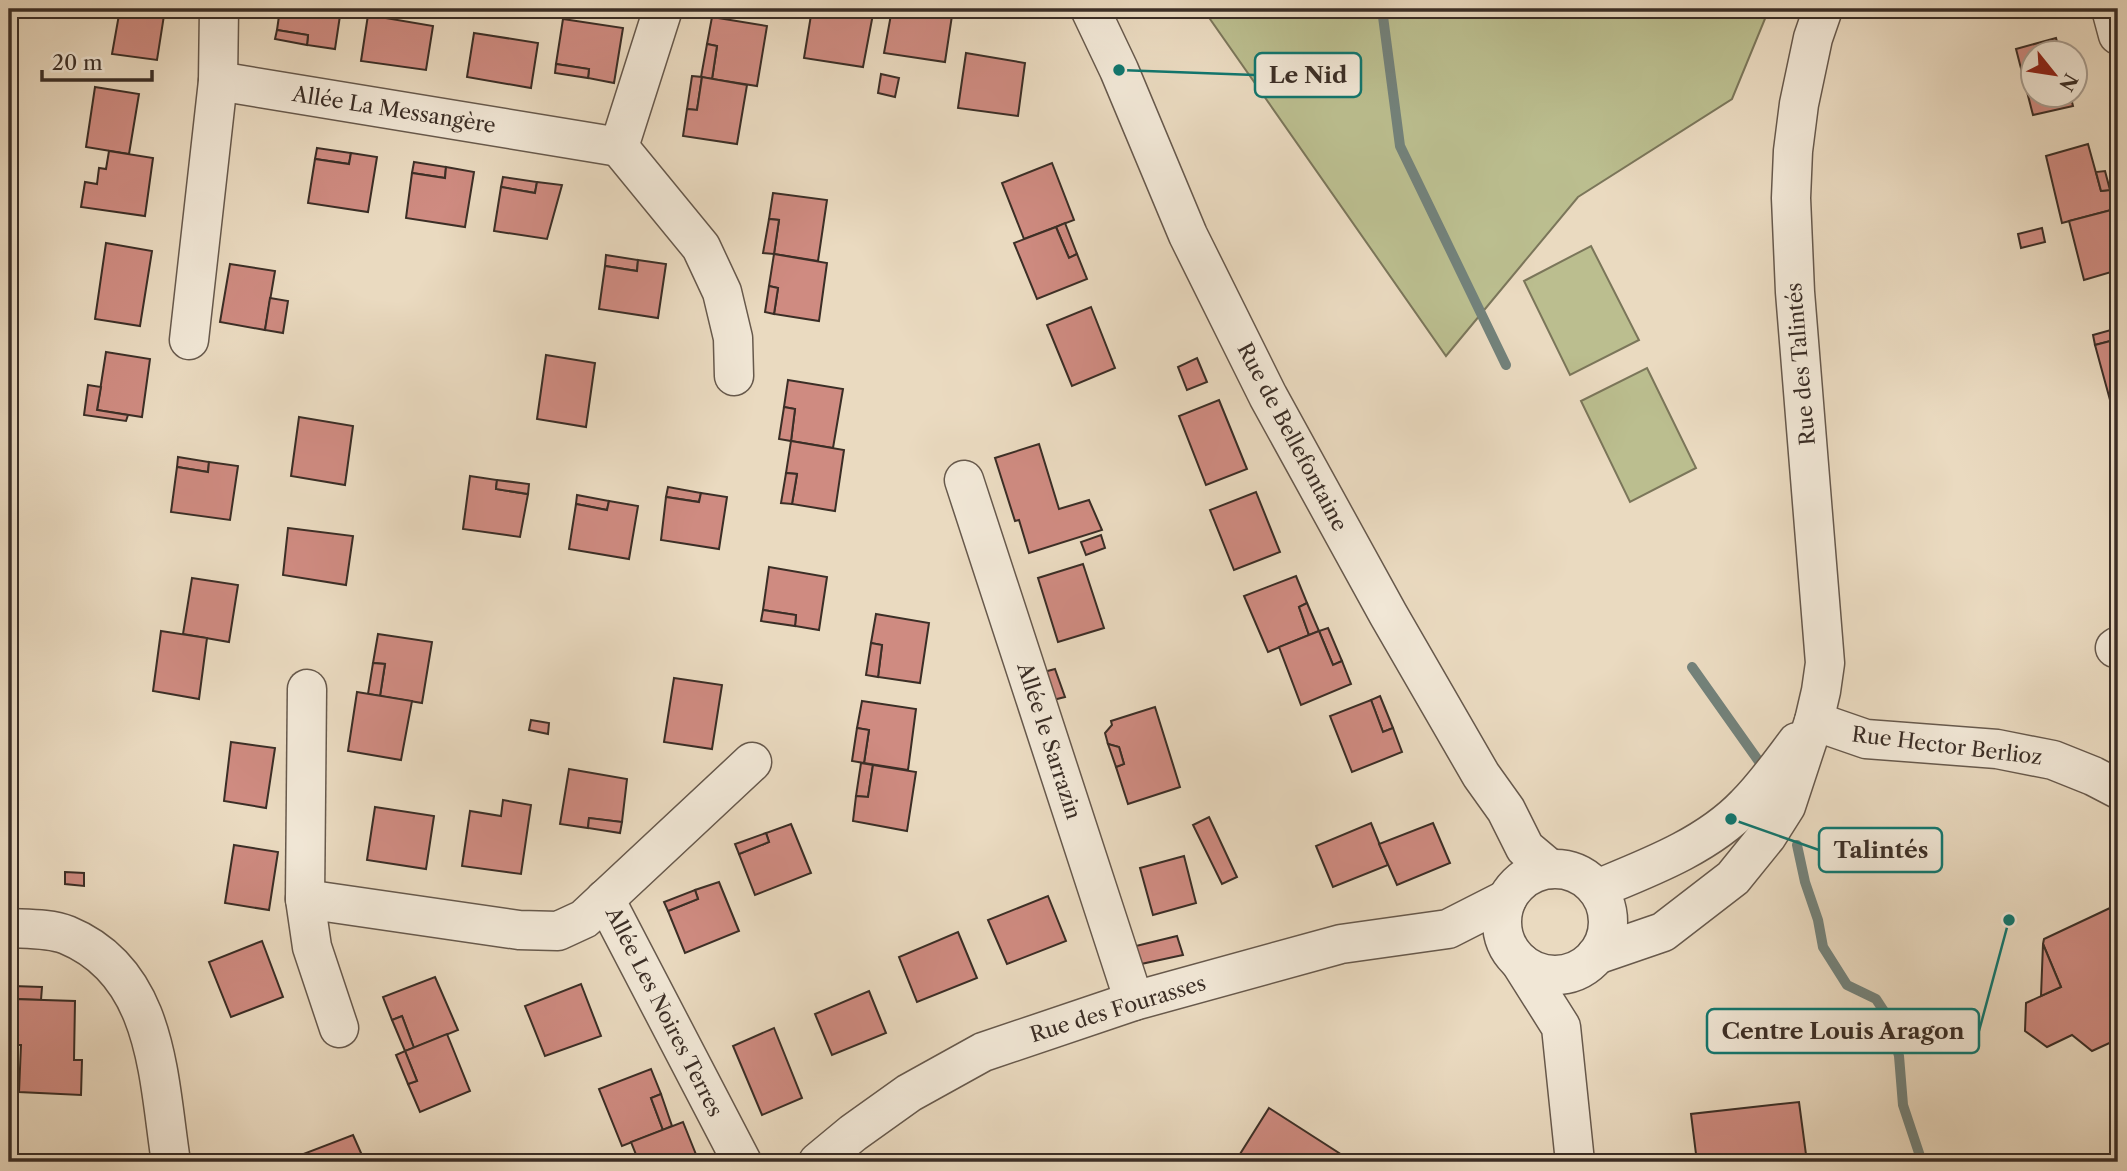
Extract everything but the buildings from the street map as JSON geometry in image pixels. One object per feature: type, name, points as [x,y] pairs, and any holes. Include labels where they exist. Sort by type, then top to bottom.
[{"type":"street","points":[[189,340],[218,81],[219,9]]},
{"type":"street","points":[[663,9],[619,148],[701,247],[722,292],[733,338],[734,376]]},
{"type":"street","name":"Rue de Bellefontaine","points":[[1090,9],[1119,70],[1188,235],[1268,396],[1388,614],[1481,775],[1538,858]]},
{"type":"street","name":"Rue des Talintés","points":[[1589,961],[1663,932],[1733,878],[1767,836],[1786,806],[1814,721],[1825,663],[1795,292],[1791,198],[1799,104],[1813,38],[1823,9]]},
{"type":"street","points":[[2111,9],[2118,35]]},
{"type":"street","name":"Allée La Messangère","points":[[218,81],[619,148]]},
{"type":"street","name":"Allée le Sarrazin","points":[[964,480],[1134,1001]]},
{"type":"street","points":[[307,689],[306,899],[312,947],[339,1028]]},
{"type":"street","name":"Rue des Talintés","points":[[1597,889],[1671,859],[1731,819],[1761,788],[1814,721]]},
{"type":"street","name":"Rue Hector Berlioz","points":[[1814,721],[1866,739],[1997,749],[2053,760],[2118,789]]},
{"type":"street","name":"Allée Les Noires Terres","points":[[306,899],[519,930],[558,931],[584,919],[752,762]]},
{"type":"street","points":[[1561,1027],[1589,961],[1605,939],[1608,922],[1605,905],[1597,889],[1584,878],[1538,858],[1511,893],[1502,926],[1516,957],[1561,1027],[1575,1162]]},
{"type":"street","points":[[1448,929],[1511,893]]},
{"type":"street","name":"Allée Les Noires Terres","points":[[605,899],[742,1162]]},
{"type":"street","points":[[9,928],[65,934],[101,953],[133,991],[150,1034],[171,1162]]},
{"type":"street","points":[[1448,929],[1516,957],[1534,971],[1549,975],[1566,974],[1589,961]]},
{"type":"street","name":"Rue des Fourasses","points":[[828,1158],[909,1093],[983,1052],[1134,1001],[1341,944],[1448,929]]},
{"type":"green space","points":[[1203,9],[1769,9],[1732,99],[1578,197],[1446,356]]},
{"type":"green space","points":[[1591,246],[1639,340],[1570,375],[1524,281]]},
{"type":"green space","points":[[1647,368],[1696,468],[1630,502],[1581,401]]},
{"type":"waterway","points":[[1382,9],[1400,146],[1506,365]]},
{"type":"waterway","points":[[1692,667],[1765,770]]},
{"type":"waterway","points":[[1797,845],[1823,947],[1847,985],[1876,999],[1889,1019],[1899,1056],[1903,1105],[1922,1162]]},
{"type":"place","name":"Le Nid","points":[[1119,70]]},
{"type":"place","name":"Talintés","points":[[1731,819]]},
{"type":"place","name":"Centre Louis Aragon","points":[[2009,920]]}]
